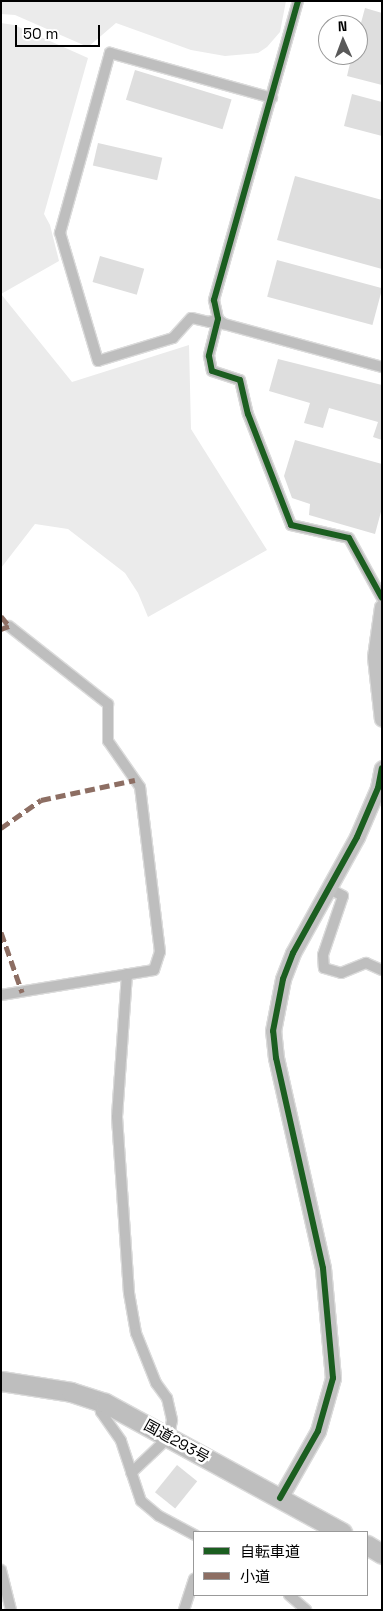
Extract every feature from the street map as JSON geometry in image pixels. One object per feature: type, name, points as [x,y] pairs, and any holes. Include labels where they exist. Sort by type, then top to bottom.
[{"type":"highway","name":"国道293号","points":[[1,1381],[47,1387],[107,1404],[340,1531]]},
{"type":"highway","points":[[368,1547],[382,1554]]},
{"type":"street","points":[[298,1],[214,300],[218,319],[209,356],[212,371],[240,380],[248,414],[291,525],[349,538],[382,598]]},
{"type":"street","points":[[218,319],[209,322],[191,318],[173,338],[98,361],[60,233],[110,53],[272,98]]},
{"type":"street","points":[[218,319],[224,324],[382,367]]},
{"type":"street","points":[[382,607],[376,674],[382,719]]},
{"type":"street","points":[[1,996],[154,970],[160,952],[140,787],[108,741],[108,704],[9,626]]},
{"type":"street","points":[[280,1498],[318,1431],[333,1378],[322,1259],[276,1058],[273,1031],[287,970],[369,809],[382,768]]},
{"type":"street","points":[[328,888],[343,896],[323,955],[324,968],[341,972],[366,963],[382,970]]},
{"type":"street","points":[[127,974],[117,1117],[129,1293],[136,1333],[156,1384],[172,1411],[169,1437],[131,1473]]},
{"type":"street","points":[[107,1404],[101,1412],[121,1441],[136,1490],[150,1510],[193,1534]]},
{"type":"street","points":[[1,1570],[10,1610]]},
{"type":"street","points":[[184,1610],[193,1583]]},
{"type":"street","points":[[290,1596],[306,1610]]},
{"type":"shaded area","points":[[1,1],[286,1],[280,32],[267,47],[258,53],[225,56],[191,50],[116,23],[88,47],[15,15],[1,14]]},
{"type":"shaded area","points":[[1,23],[14,25],[88,58],[44,214],[50,225],[59,261],[1,294]]},
{"type":"shaded area","points":[[1,294],[72,382],[189,345],[191,429],[267,550],[148,617],[138,593],[125,573],[68,529],[35,524],[1,568]]},
{"type":"building","points":[[365,8],[382,13],[382,85],[347,76],[350,65],[368,65],[368,15],[363,15]]},
{"type":"building","points":[[135,70],[232,100],[223,129],[126,100]]},
{"type":"building","points":[[352,94],[382,102],[382,136],[344,126]]},
{"type":"building","points":[[98,143],[162,158],[157,180],[93,165]]},
{"type":"building","points":[[295,176],[382,200],[382,269],[277,240]]},
{"type":"building","points":[[100,256],[144,269],[137,295],[93,282]]},
{"type":"building","points":[[277,260],[382,288],[372,325],[267,297]]},
{"type":"building","points":[[278,359],[382,385],[382,440],[373,437],[378,422],[329,408],[323,428],[304,423],[310,403],[269,391]]},
{"type":"building","points":[[295,440],[382,464],[382,508],[375,534],[309,515],[310,504],[292,498],[284,476]]},
{"type":"building","points":[[177,1465],[197,1481],[175,1509],[155,1492]]},
{"type":"marked path","points":[[1,616],[9,626],[1,629]]},
{"type":"marked path","points":[[1,828],[41,800],[135,780]]},
{"type":"marked path","points":[[1,932],[22,992]]},
{"type":"cycle path","points":[[298,1],[214,300],[218,319],[209,356],[212,371],[240,380],[248,414],[291,525],[349,538],[382,598]]},
{"type":"cycle path","points":[[280,1498],[318,1431],[333,1378],[323,1268],[276,1058],[273,1031],[283,979],[293,953],[357,837],[378,788],[382,768]]}]
